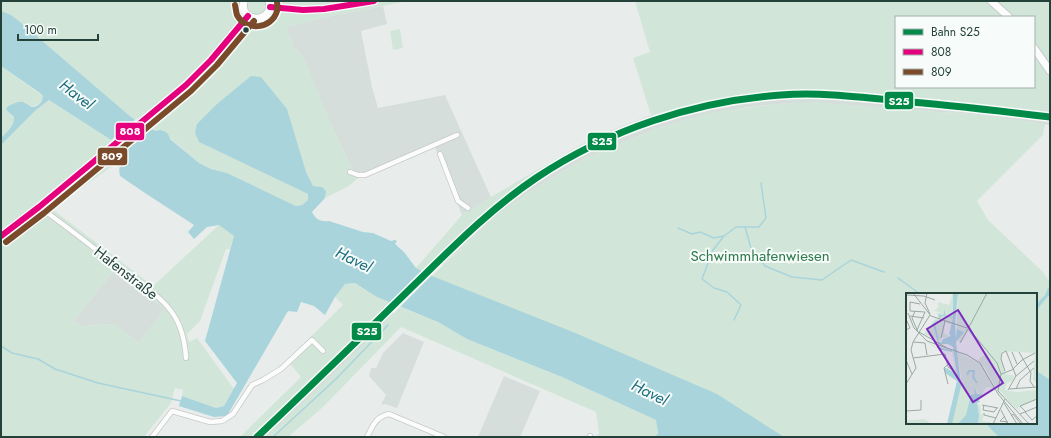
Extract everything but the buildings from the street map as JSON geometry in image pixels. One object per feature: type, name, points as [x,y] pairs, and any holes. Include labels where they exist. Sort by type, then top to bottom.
[{"type":"main road","points":[[244,1],[243,8],[245,12],[248,16],[254,19],[261,18],[267,14],[270,4],[303,10],[324,10],[374,1]]},
{"type":"main road","points":[[991,1],[1008,16]]},
{"type":"main road","points":[[1,236],[39,207],[186,85],[211,60],[248,16]]},
{"type":"main road","points":[[1035,49],[1050,71]]},
{"type":"street","points":[[350,172],[358,175],[365,175],[457,135]]},
{"type":"street","points":[[440,154],[458,202],[468,208]]},
{"type":"street","name":"Hafenstraße","points":[[39,207],[165,304],[172,312],[179,325],[186,358]]},
{"type":"street","points":[[152,437],[172,411],[210,422],[222,421],[233,414],[252,385],[281,369],[312,340],[323,351]]},
{"type":"street","points":[[367,437],[376,420],[383,415],[389,414],[444,437]]},
{"type":"shaded area","points":[[383,6],[387,24],[361,31],[372,87],[378,108],[445,95],[491,197],[462,215],[435,147],[357,179],[298,51],[294,48],[286,27],[321,18]]},
{"type":"shaded area","points":[[784,90],[861,94],[996,105],[1050,112],[1050,125],[960,113],[834,104],[779,104],[719,112],[655,129],[580,161],[528,193],[494,218],[443,265],[436,257],[442,252],[441,250],[462,230],[497,201],[594,137],[651,115],[687,106],[733,97]]},
{"type":"shaded area","points":[[113,271],[165,309],[139,343],[114,324],[84,326],[73,322]]},
{"type":"shaded area","points":[[387,306],[394,313],[369,340],[299,408],[266,437],[250,437],[360,330]]},
{"type":"shaded area","points":[[403,333],[424,342],[397,408],[385,404],[381,405],[386,395],[369,376],[371,368],[376,368],[383,353]]},
{"type":"shaded area","points":[[504,376],[540,391],[520,437],[478,437]]},
{"type":"green space","points":[[1,1],[408,1],[321,18],[286,27],[294,48],[304,58],[333,129],[357,179],[349,186],[325,198],[326,191],[322,187],[313,186],[306,172],[199,142],[308,194],[308,200],[302,205],[296,206],[227,173],[211,169],[199,163],[170,138],[164,130],[156,131],[146,127],[131,117],[19,21],[11,15],[1,11]]},
{"type":"green space","points":[[635,1],[1050,1],[1050,63],[1043,68],[1050,76],[1050,112],[945,100],[784,90],[704,102],[651,115],[633,58],[650,52]]},
{"type":"green space","points":[[400,29],[403,48],[393,50],[390,31]]},
{"type":"green space","points":[[1,66],[43,96],[41,102],[36,106],[31,106],[20,102],[14,104],[6,110],[14,118],[14,121],[10,129],[1,138]]},
{"type":"green space","points":[[49,100],[122,147],[125,151],[125,157],[52,209],[153,286],[219,225],[234,236],[230,249],[226,249],[200,321],[187,334],[189,342],[197,338],[234,389],[224,406],[216,408],[182,396],[183,390],[175,388],[171,403],[144,437],[1,437],[1,145],[36,110]],"holes":[[[113,271],[165,309],[139,343],[114,324],[84,326],[73,322]]]},
{"type":"green space","name":"Schwimmhafenwiesen","points":[[816,102],[960,113],[1045,124],[1043,135],[977,201],[988,220],[1043,272],[1050,282],[1050,287],[1045,295],[1037,303],[1037,293],[906,293],[906,424],[993,424],[1005,437],[779,437],[432,276],[494,218],[528,193],[580,161],[655,129],[713,112],[779,104]]},
{"type":"green space","points":[[594,137],[497,201],[462,230],[422,271],[416,268],[462,215]]},
{"type":"green space","points":[[355,283],[377,297],[391,302],[360,330],[250,437],[240,437],[301,377],[287,360],[343,305],[335,297],[345,284]]},
{"type":"green space","points":[[1050,293],[1050,380],[1037,372],[1037,310]]},
{"type":"green space","points":[[400,307],[438,322],[467,339],[562,377],[656,420],[658,433],[655,437],[597,437],[599,433],[596,412],[401,327],[323,407],[288,437],[266,437],[334,373]]},
{"type":"water","name":"Havel","points":[[1,11],[11,15],[19,21],[131,117],[146,127],[156,131],[165,131],[170,139],[199,163],[211,169],[227,173],[296,206],[302,205],[308,200],[308,194],[199,142],[195,133],[197,124],[217,104],[251,76],[261,77],[287,109],[306,172],[313,186],[322,187],[326,191],[325,198],[312,212],[317,219],[321,221],[329,221],[363,232],[373,233],[391,241],[395,240],[397,241],[395,244],[404,252],[416,268],[432,276],[573,332],[717,394],[784,437],[655,437],[658,433],[656,420],[562,377],[467,339],[438,322],[377,297],[355,283],[345,284],[335,297],[325,315],[314,306],[301,302],[297,312],[288,311],[227,416],[214,417],[179,406],[182,396],[216,408],[224,406],[237,383],[205,341],[234,236],[219,225],[207,227],[194,239],[188,232],[194,225],[120,176],[120,166],[125,157],[125,151],[122,147],[49,100],[36,110],[1,145],[1,138],[10,129],[14,121],[14,117],[6,110],[7,107],[14,103],[23,102],[34,107],[41,102],[43,96],[1,66]]},
{"type":"water","points":[[1050,287],[1049,295],[1037,310],[1037,303],[1045,295]]},
{"type":"water","points":[[1037,371],[1050,380],[1050,437],[999,437],[986,424],[1037,424]]},
{"type":"pier","points":[[137,118],[146,125],[120,148],[110,141]]},
{"type":"pier","points":[[424,270],[433,274],[399,308],[389,304]]},
{"type":"waterway","points":[[745,227],[759,227],[766,218],[761,183]]},
{"type":"waterway","points":[[734,320],[741,305],[727,292],[714,288],[702,279],[713,250],[724,236],[736,227],[745,227],[751,248],[765,266],[792,277],[822,280],[851,260],[884,272]]},
{"type":"waterway","points":[[678,228],[692,234],[700,232],[714,238],[724,236]]},
{"type":"waterway","points":[[898,278],[919,293]]},
{"type":"waterway","points":[[273,437],[336,379],[388,325]]},
{"type":"waterway","points":[[1,346],[12,353],[38,359],[55,369],[98,383],[181,401]]},
{"type":"rail line","name":"S25","points":[[257,437],[456,244],[487,216],[536,178],[592,146],[622,132],[684,111],[716,104],[748,98],[796,94],[855,97],[956,106],[1050,117]]},
{"type":"transit line","name":"809","points":[[235,5],[237,15],[241,20],[246,24],[258,26],[265,25],[274,17],[277,10],[277,1]]},
{"type":"transit line","name":"808","points":[[270,7],[303,10],[324,9],[374,1]]},
{"type":"transit line","name":"808","points":[[1,236],[39,207],[186,85],[211,60],[248,16]]},
{"type":"transit line","name":"809","points":[[6,242],[44,213],[191,91],[217,65],[254,21]]}]
